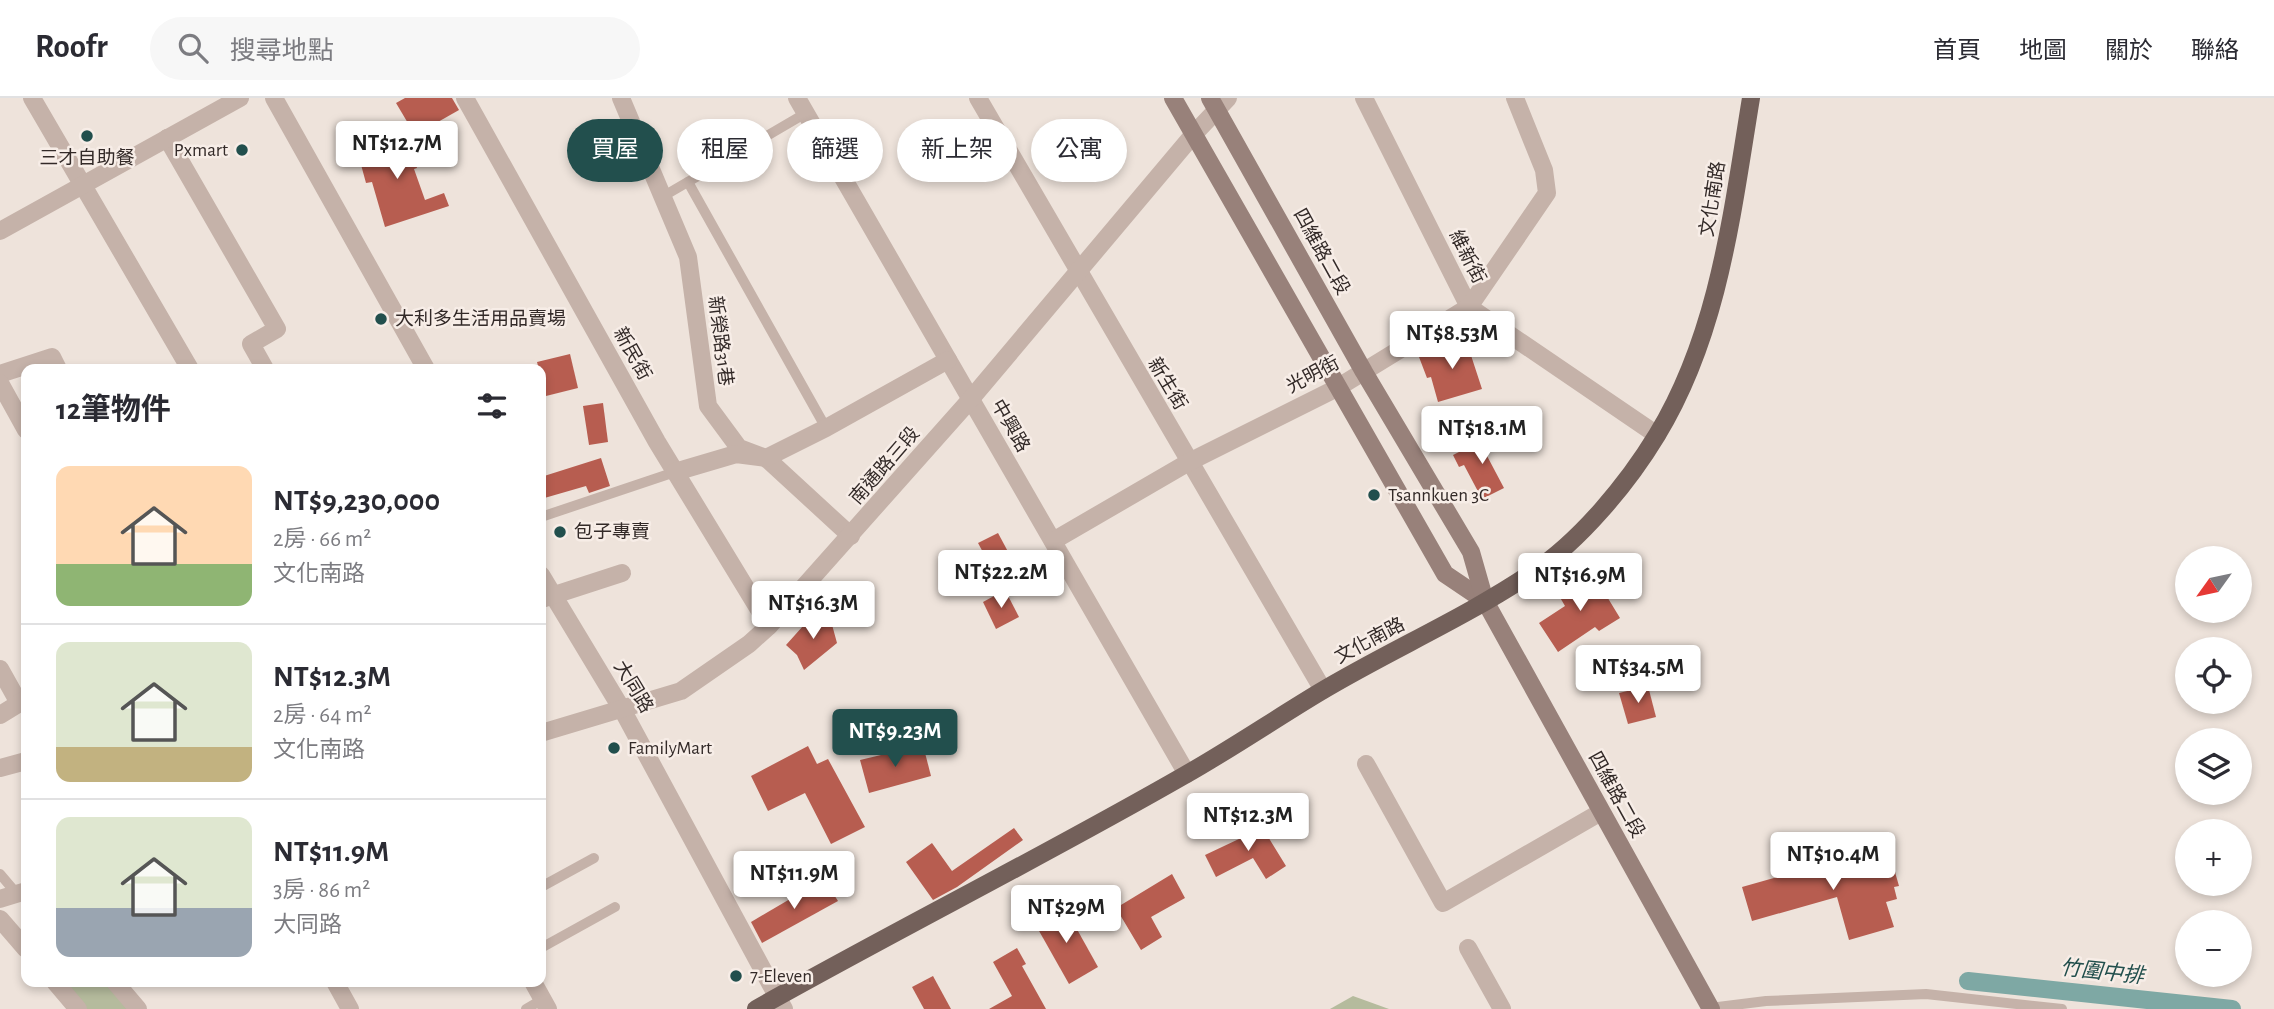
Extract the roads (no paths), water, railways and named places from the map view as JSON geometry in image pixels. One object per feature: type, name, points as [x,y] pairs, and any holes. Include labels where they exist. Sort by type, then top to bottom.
[{"type":"main road","name":"文化南路","points":[[756,1009],[781,1003],[1187,774],[1322,690],[1534,572],[1567,545],[1625,481],[1657,435],[1684,389],[1704,332],[1725,255],[1751,98]]},
{"type":"street","points":[[32,98],[187,364]]},
{"type":"street","points":[[0,231],[240,98]]},
{"type":"street","points":[[274,98],[423,364]]},
{"type":"street","name":"新民街","points":[[465,98],[675,472],[769,625]]},
{"type":"street","name":"新榮路31巷","points":[[621,98],[688,257],[708,406],[739,448],[766,458],[851,536]]},
{"type":"street","name":"新生街","points":[[978,98],[1077,273],[1322,690]]},
{"type":"street","name":"四維路二段","points":[[1173,98],[1445,574],[1485,601]]},
{"type":"street","name":"維新街","points":[[1364,98],[1469,307],[1657,435]]},
{"type":"street","name":"光明街","points":[[1053,541],[1189,462],[1337,388],[1469,307],[1547,194],[1544,170],[1516,98]]},
{"type":"street","name":"南通路三段","points":[[546,732],[624,711],[681,691],[749,644],[851,536],[970,400],[1218,102]]},
{"type":"street","name":"四維路二段","points":[[1218,102],[1364,372],[1471,552],[1485,601],[1710,1009]]},
{"type":"street","name":"中興路","points":[[802,106],[1187,774]]},
{"type":"street","points":[[167,138],[277,329],[251,344],[262,364]]},
{"type":"street","points":[[32,364],[52,358],[55,364]]},
{"type":"street","points":[[675,472],[736,454],[766,458],[827,428],[948,360]]},
{"type":"street","points":[[0,374],[21,368]]},
{"type":"street","points":[[0,383],[21,421]]},
{"type":"street","points":[[546,597],[622,573]]},
{"type":"street","name":"大同路","points":[[546,597],[624,711],[781,1003]]},
{"type":"street","points":[[0,669],[21,698]]},
{"type":"street","points":[[0,715],[21,702]]},
{"type":"street","points":[[0,768],[21,762]]},
{"type":"street","points":[[1366,764],[1443,903],[1601,812]]},
{"type":"street","points":[[0,919],[21,943]]},
{"type":"street","points":[[1468,948],[1502,1009]]},
{"type":"street","points":[[59,987],[78,1009]]},
{"type":"street","points":[[119,987],[138,1009]]},
{"type":"street","points":[[338,987],[350,1009]]},
{"type":"street","points":[[536,987],[546,1004]]},
{"type":"lane","points":[[773,125],[802,106]]},
{"type":"lane","points":[[662,197],[688,182],[827,428]]},
{"type":"lane","points":[[546,515],[675,472]]},
{"type":"lane","points":[[546,884],[594,858]]},
{"type":"lane","points":[[0,874],[14,895]]},
{"type":"lane","points":[[546,945],[615,907]]},
{"type":"lane","points":[[1710,1009],[1766,1001],[1926,994],[2062,1009]]},
{"type":"lane","points":[[526,1009],[546,1004]]},
{"type":"waterway","name":"竹圍中排","points":[[1968,981],[2232,1009]]},
{"type":"place","name":"三才自助餐","points":[[87,136]]},
{"type":"place","name":"Pxmart","points":[[242,150]]},
{"type":"place","name":"大利多生活用品賣場","points":[[381,319]]},
{"type":"place","name":"Tsannkuen 3C","points":[[1374,495]]},
{"type":"place","name":"包子專賣","points":[[560,532]]},
{"type":"place","name":"FamilyMart","points":[[614,748]]},
{"type":"place","name":"7-Eleven","points":[[736,976]]}]
